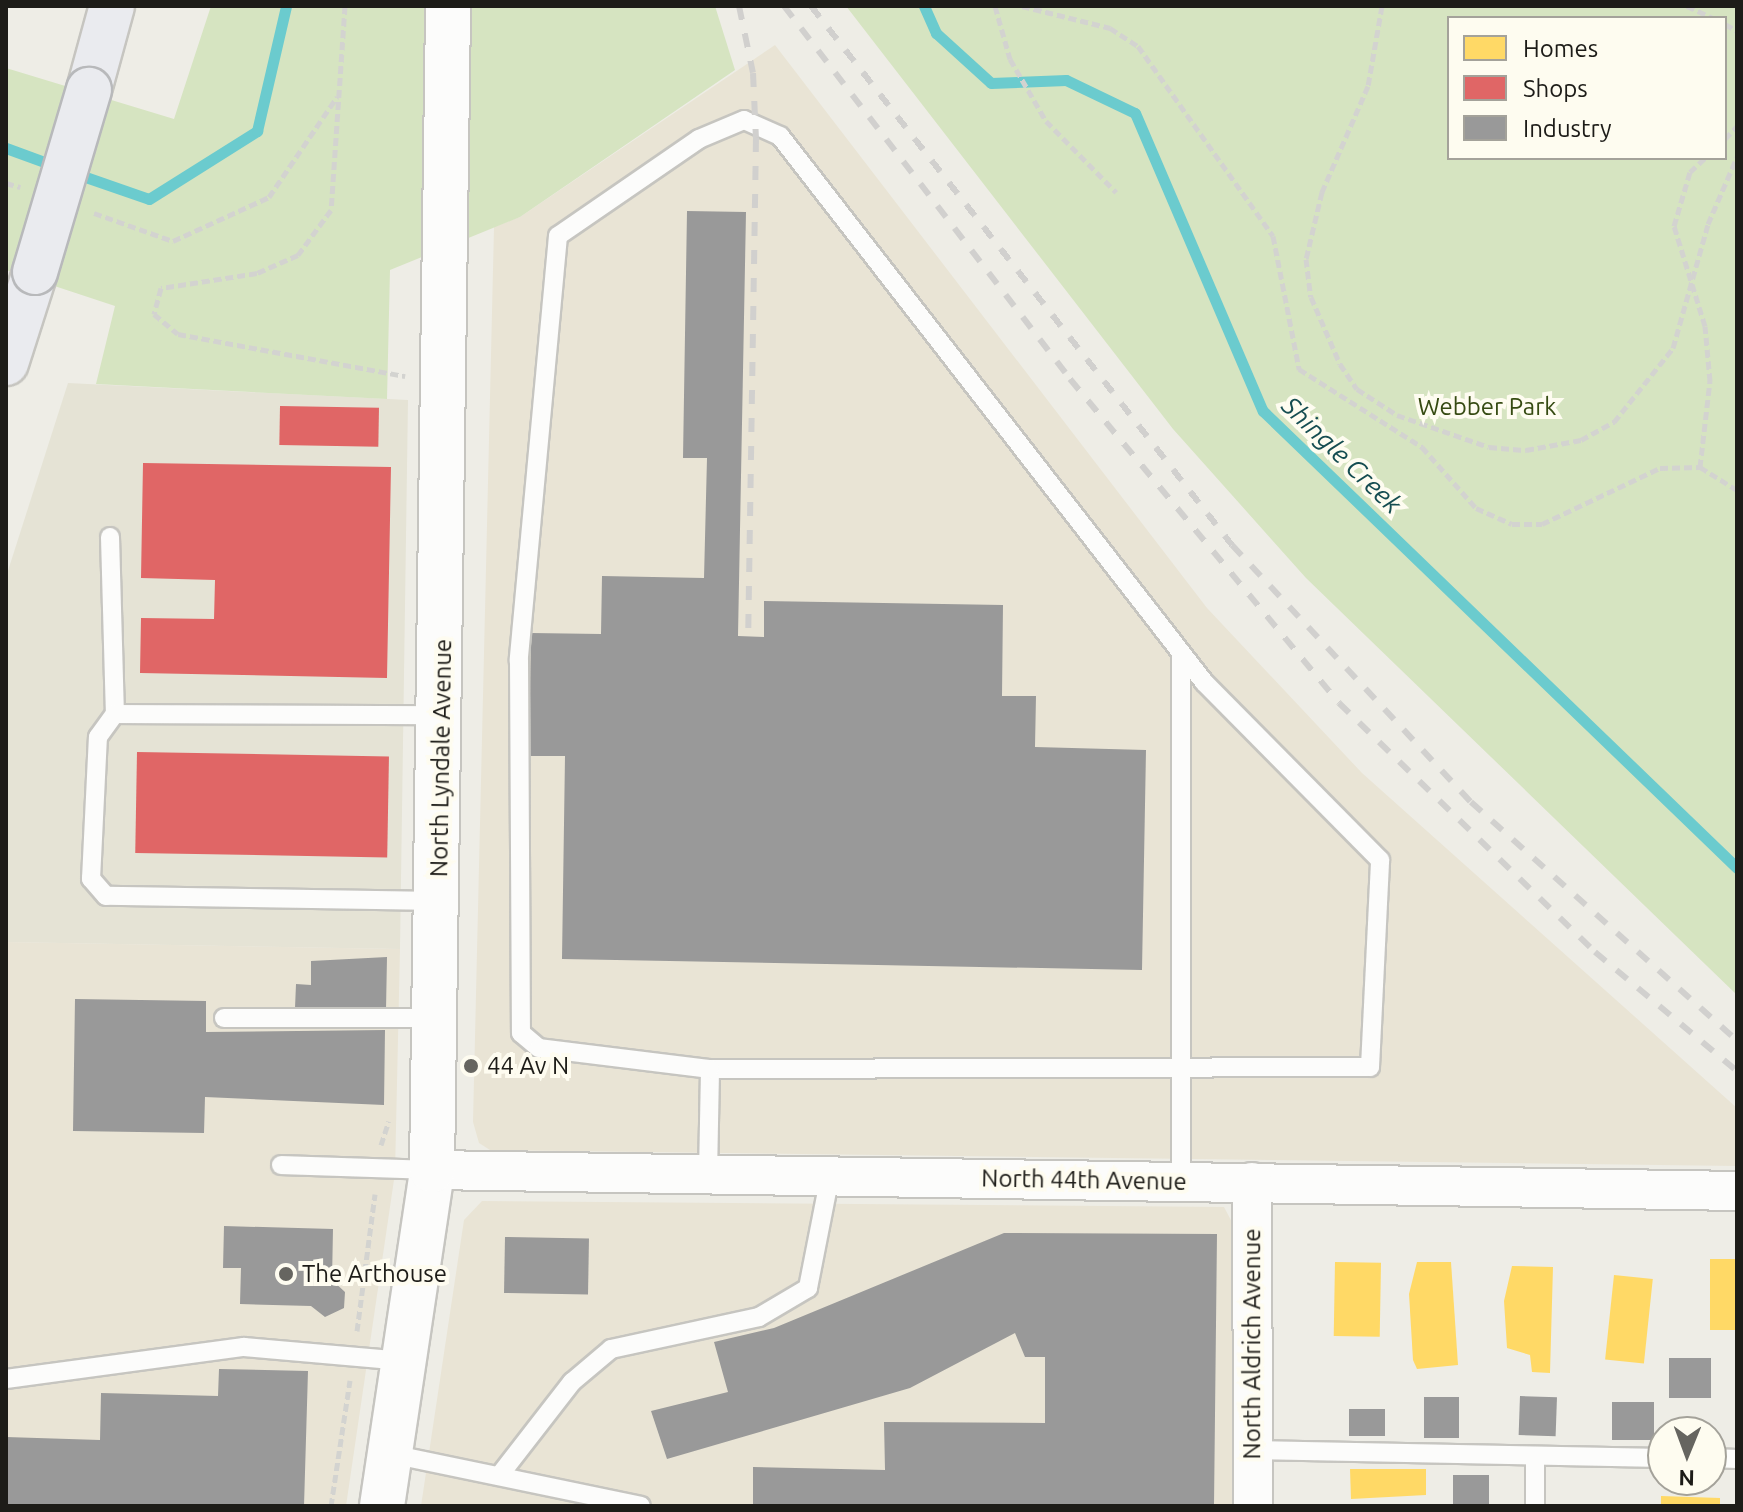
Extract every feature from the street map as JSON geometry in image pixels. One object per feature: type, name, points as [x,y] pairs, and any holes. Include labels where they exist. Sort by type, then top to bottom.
[{"type":"highway","points":[[6,363],[112,6]]},
{"type":"street","name":"North Lyndale Avenue","points":[[382,1506],[432,1170],[438,1018],[442,715],[441,377],[448,8]]},
{"type":"street","name":"North 44th Avenue","points":[[432,1170],[1737,1191]]},
{"type":"street","name":"North Aldrich Avenue","points":[[1252,1182],[1253,1506]]},
{"type":"lane","points":[[744,120],[763,123],[1181,653],[1380,860],[1370,1067],[1178,1067],[710,1069],[539,1048],[521,1033],[519,660],[558,236],[567,226],[699,139],[744,120]]},
{"type":"lane","points":[[110,537],[115,714],[98,737],[91,879],[106,896],[439,901]]},
{"type":"lane","points":[[1181,653],[1178,1067],[1181,1181]]},
{"type":"lane","points":[[115,714],[442,715]]},
{"type":"lane","points":[[224,1018],[438,1018]]},
{"type":"lane","points":[[708,1175],[710,1069]]},
{"type":"lane","points":[[281,1165],[432,1170]]},
{"type":"lane","points":[[499,1476],[572,1382],[611,1349],[759,1317],[808,1288],[830,1176]]},
{"type":"lane","points":[[6,1379],[244,1347],[403,1361]]},
{"type":"lane","points":[[1252,1450],[1647,1458]]},
{"type":"lane","points":[[391,1454],[641,1506]]},
{"type":"lane","points":[[1535,1456],[1535,1506]]},
{"type":"path","points":[[345,6],[331,210],[298,255],[257,273],[161,288],[154,314],[178,334],[228,345],[392,375],[441,377]]},
{"type":"path","points":[[995,6],[1010,59],[1046,121],[1116,192]]},
{"type":"path","points":[[1022,6],[1110,28],[1138,46],[1273,236],[1299,369],[1364,415],[1422,447],[1476,508],[1512,524],[1542,524],[1586,508],[1628,478],[1660,468],[1700,467],[1737,490]]},
{"type":"path","points":[[1382,6],[1368,86],[1322,192],[1306,259],[1327,340],[1374,403],[1489,447],[1526,450],[1581,440],[1614,422],[1657,376],[1737,157]]},
{"type":"path","points":[[1687,6],[1709,16]]},
{"type":"path","points":[[90,212],[173,241],[269,197],[337,96]]},
{"type":"path","points":[[1700,467],[1710,381],[1693,280],[1674,226],[1690,172],[1703,160]]},
{"type":"path","points":[[6,183],[34,192]]},
{"type":"path","points":[[1364,415],[1374,403]]},
{"type":"path","points":[[331,1506],[378,1168],[389,1121]]},
{"type":"shaded area","points":[[775,45],[1207,608],[1362,773],[1737,1108],[1737,1166],[490,1150],[479,1143],[473,1122],[494,227],[520,217]]},
{"type":"shaded area","points":[[68,383],[408,400],[400,949],[6,942],[6,577]]},
{"type":"shaded area","points":[[6,942],[400,949],[395,1173],[346,1506],[6,1506]]},
{"type":"shaded area","points":[[482,1201],[1224,1207],[1234,1226],[1236,1506],[421,1506],[464,1220]]},
{"type":"green space","points":[[211,6],[715,6],[735,70],[520,217],[390,270],[387,399],[96,384],[115,306],[6,270],[6,68],[174,119]]},
{"type":"green space","name":"Webber Park","points":[[846,6],[1737,6],[1737,995],[1306,578],[1173,429]]},
{"type":"building: Homes","points":[[1710,1259],[1737,1259],[1737,1330],[1710,1330]]},
{"type":"building: Homes","points":[[1335,1262],[1381,1263],[1380,1337],[1334,1336]]},
{"type":"building: Homes","points":[[1417,1262],[1451,1262],[1458,1365],[1417,1369],[1413,1360],[1409,1294]]},
{"type":"building: Homes","points":[[1512,1266],[1553,1267],[1550,1373],[1532,1372],[1530,1355],[1507,1348],[1504,1301]]},
{"type":"building: Homes","points":[[1614,1275],[1653,1279],[1644,1364],[1605,1360]]},
{"type":"building: Homes","points":[[1350,1469],[1426,1469],[1426,1495],[1351,1499]]},
{"type":"building: Homes","points":[[1661,1496],[1720,1498],[1720,1506],[1661,1506]]},
{"type":"building: Shops","points":[[280,406],[379,408],[378,447],[279,445]]},
{"type":"building: Shops","points":[[143,463],[391,467],[387,678],[140,673],[141,618],[214,619],[215,580],[141,578]]},
{"type":"building: Shops","points":[[137,752],[389,756],[387,857],[135,853]]},
{"type":"building: Industry","points":[[687,211],[746,212],[738,636],[764,637],[764,601],[1003,605],[1002,696],[1036,696],[1035,747],[1146,750],[1142,970],[562,959],[565,756],[529,756],[531,633],[601,634],[602,576],[704,578],[707,458],[683,458]]},
{"type":"building: Industry","points":[[387,957],[386,1010],[295,1008],[296,984],[311,985],[311,961]]},
{"type":"building: Industry","points":[[75,999],[206,1001],[206,1032],[385,1030],[384,1105],[205,1097],[204,1133],[73,1131]]},
{"type":"building: Industry","name":"The Arthouse","points":[[224,1226],[333,1229],[332,1280],[345,1292],[344,1308],[325,1317],[311,1306],[240,1304],[241,1268],[223,1268]]},
{"type":"building: Industry","points":[[1004,1233],[1217,1234],[1214,1506],[753,1506],[753,1467],[885,1470],[884,1422],[1045,1423],[1045,1357],[1025,1357],[1015,1333],[910,1388],[667,1459],[651,1411],[728,1392],[714,1342],[774,1328]]},
{"type":"building: Industry","points":[[505,1237],[589,1238],[588,1294],[504,1293]]},
{"type":"building: Industry","points":[[1669,1358],[1711,1358],[1711,1398],[1669,1398]]},
{"type":"building: Industry","points":[[219,1369],[308,1371],[304,1506],[6,1506],[6,1437],[100,1440],[101,1393],[218,1396]]},
{"type":"building: Industry","points":[[1520,1396],[1557,1397],[1556,1436],[1519,1435]]},
{"type":"building: Industry","points":[[1424,1397],[1459,1397],[1459,1438],[1424,1438]]},
{"type":"building: Industry","points":[[1612,1402],[1654,1402],[1654,1416],[1647,1416],[1647,1440],[1612,1440]]},
{"type":"building: Industry","points":[[1349,1409],[1385,1409],[1385,1436],[1349,1436]]},
{"type":"building: Industry","points":[[1453,1475],[1489,1475],[1489,1506],[1453,1506]]},
{"type":"waterway","name":"Shingle Creek","points":[[74,173],[149,199],[257,131],[286,6]]},
{"type":"waterway","name":"Shingle Creek","points":[[924,6],[936,33],[991,83],[1066,80],[1135,113],[1263,411],[1737,868]]},
{"type":"waterway","name":"Shingle Creek","points":[[6,148],[58,167]]},
{"type":"railway","points":[[739,6],[753,73],[756,138],[748,628]]},
{"type":"railway","points":[[784,6],[1070,379],[1339,703],[1595,952],[1737,1071]]},
{"type":"railway","points":[[811,6],[1232,545],[1471,802],[1737,1041]]},
{"type":"place","name":"44 Av N","points":[[471,1066]]},
{"type":"place","name":"The Arthouse","points":[[286,1274]]}]
